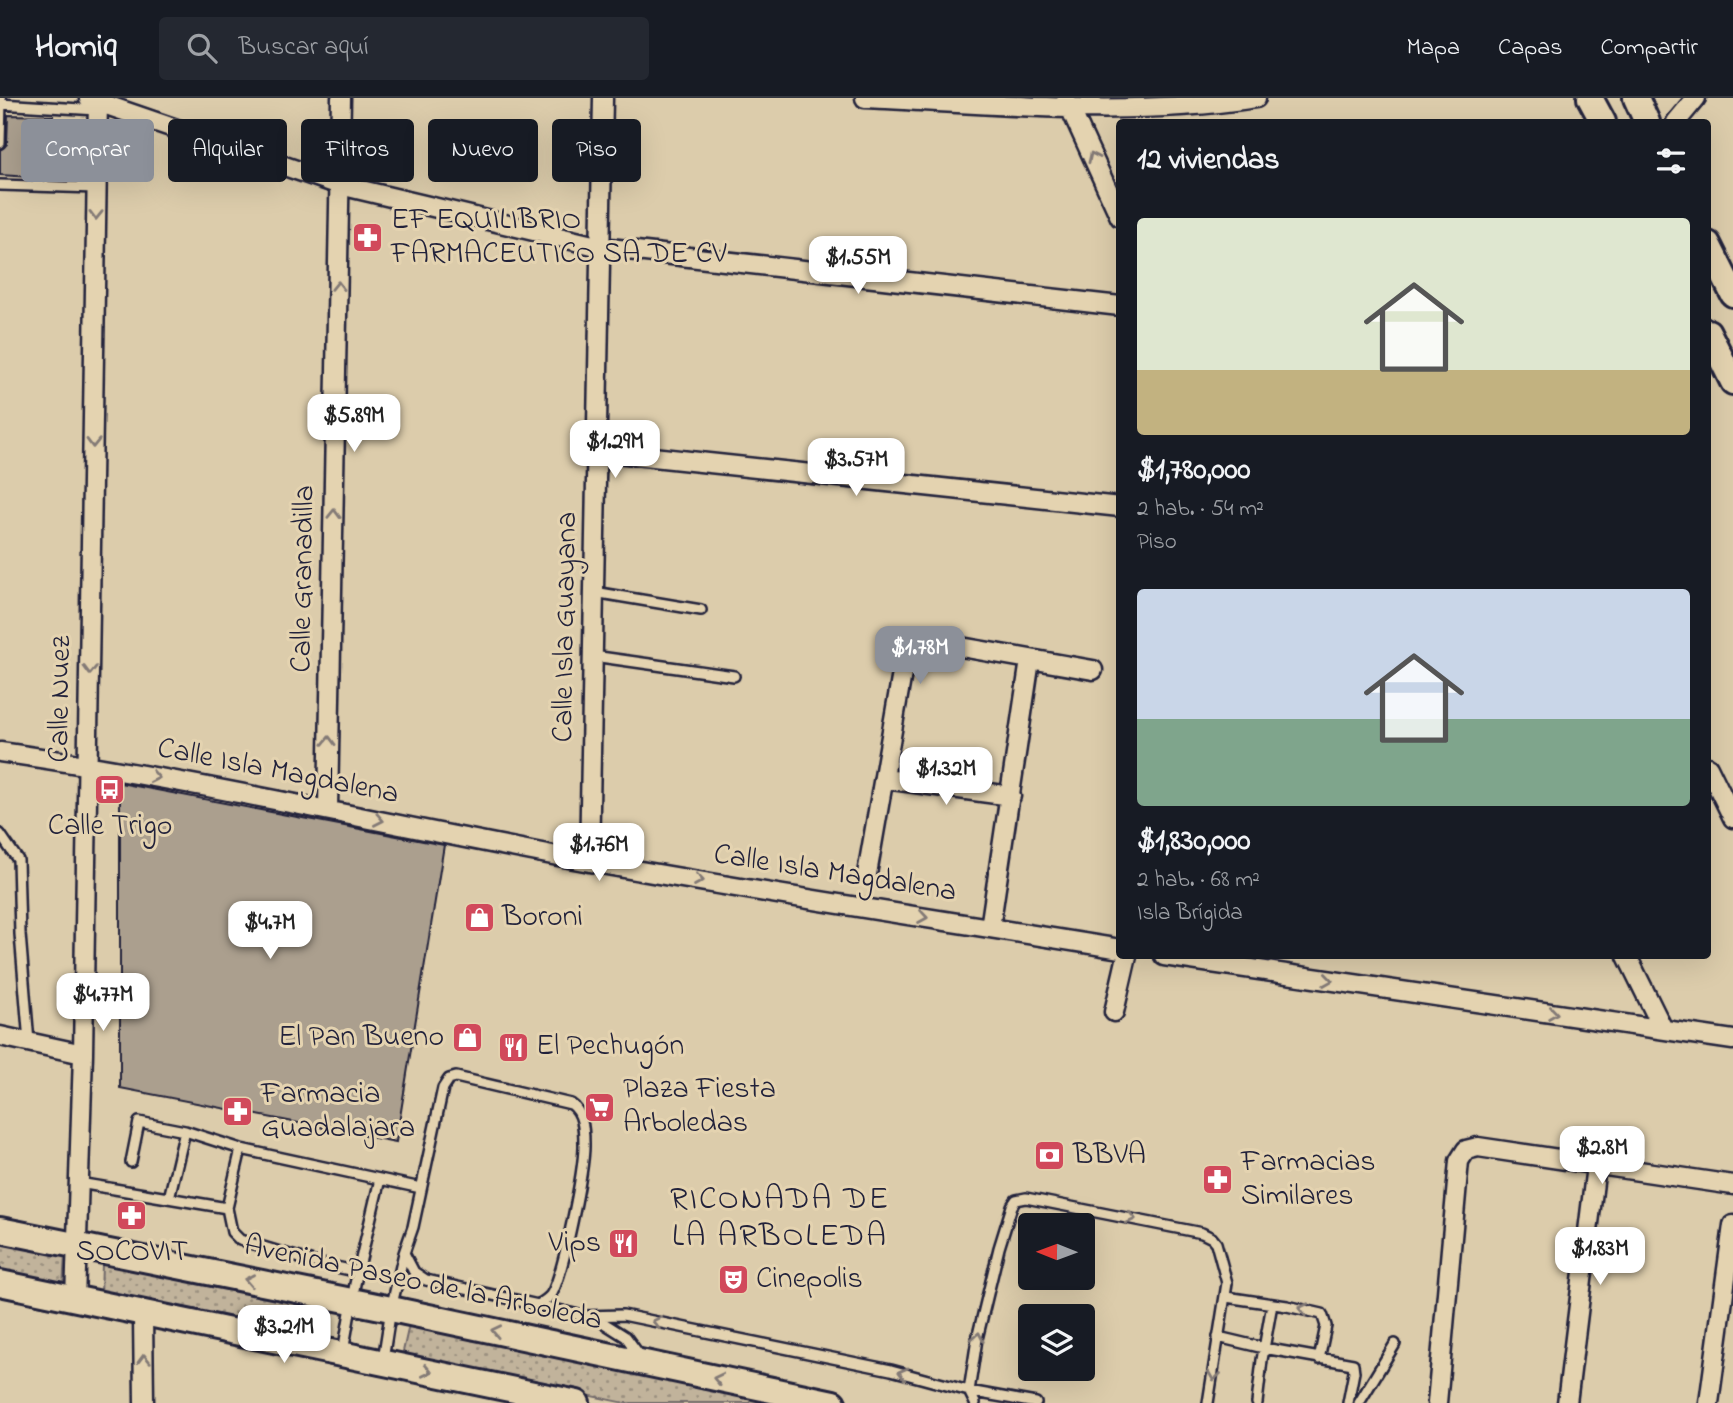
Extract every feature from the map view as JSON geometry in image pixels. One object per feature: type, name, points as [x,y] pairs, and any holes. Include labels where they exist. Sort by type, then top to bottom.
[{"type":"street","name":"Calle Granadilla","points":[[328,809],[341,98]]},
{"type":"street","name":"Calle Isla Guayana","points":[[589,862],[603,98]]},
{"type":"street","points":[[865,98],[1161,107],[1256,98]]},
{"type":"street","points":[[1590,98],[1600,119]]},
{"type":"street","points":[[1636,98],[1646,119]]},
{"type":"street","points":[[1678,119],[1696,98]]},
{"type":"street","points":[[95,102],[340,185],[601,247],[1116,306]]},
{"type":"street","name":"Calle Nuez","points":[[75,1300],[88,765],[95,102]]},
{"type":"street","points":[[1068,103],[1116,208]]},
{"type":"street","points":[[1711,250],[1733,293]]},
{"type":"street","points":[[1711,341],[1722,372]]},
{"type":"street","points":[[597,451],[1116,507]]},
{"type":"street","points":[[867,874],[905,656],[912,642],[921,640],[1093,670]]},
{"type":"street","points":[[990,928],[1030,660]]},
{"type":"street","name":"Calle Isla Magdalena","points":[[0,752],[88,765],[328,809],[589,862],[1116,948]]},
{"type":"street","points":[[1711,773],[1733,818]]},
{"type":"street","points":[[885,779],[1011,796]]},
{"type":"street","points":[[1114,1013],[1127,959]]},
{"type":"street","points":[[1185,959],[1733,1040]]},
{"type":"street","points":[[1629,959],[1663,1029]]},
{"type":"street","points":[[0,1036],[83,1054]]},
{"type":"street","points":[[1437,1403],[1459,1161],[1466,1150],[1478,1147],[1733,1185]]},
{"type":"street","points":[[1567,1403],[1595,1166]]},
{"type":"street","points":[[1709,1403],[1733,1225]]},
{"type":"street","name":"Avenida Paseo de la Arboleda","points":[[0,1230],[391,1309],[833,1403]]},
{"type":"street","points":[[0,1283],[143,1315],[343,1353],[577,1403]]},
{"type":"street","points":[[143,1315],[144,1403]]},
{"type":"lane","points":[[0,143],[1,102],[95,102]]},
{"type":"lane","points":[[0,185],[96,188]]},
{"type":"lane","points":[[594,592],[701,610]]},
{"type":"lane","points":[[593,656],[734,677]]},
{"type":"lane","points":[[0,834],[18,860],[20,934],[29,1042]]},
{"type":"lane","points":[[383,1362],[391,1309],[404,1253],[413,1227],[443,1088],[449,1079],[464,1078],[571,1104],[577,1108],[581,1117],[584,1156],[572,1224],[556,1284],[550,1297],[538,1305]]},
{"type":"lane","points":[[131,1162],[139,1122],[185,1131],[241,1149],[421,1188]]},
{"type":"lane","points":[[169,1198],[185,1131]]},
{"type":"lane","points":[[241,1149],[227,1208],[232,1232],[240,1240],[302,1260],[359,1272]]},
{"type":"lane","points":[[343,1353],[380,1179]]},
{"type":"lane","points":[[79,1184],[227,1208]]},
{"type":"lane","points":[[975,1403],[969,1391],[977,1339],[1009,1212],[1016,1200],[1035,1199],[1213,1238],[1227,1283],[1208,1403]]},
{"type":"lane","points":[[404,1253],[414,1272],[426,1280],[599,1320],[626,1337],[646,1363]]},
{"type":"lane","points":[[1226,1297],[1322,1314],[1326,1325],[1318,1359]]},
{"type":"lane","points":[[1257,1403],[1272,1304]]},
{"type":"lane","points":[[584,1316],[623,1315],[891,1370],[969,1391],[1036,1403]]},
{"type":"lane","points":[[1218,1337],[1353,1364],[1348,1403]]},
{"type":"lane","points":[[1359,1403],[1395,1344]]},
{"type":"shaded area","points":[[0,1241],[65,1255],[63,1287],[0,1273]]},
{"type":"shaded area","points":[[102,1264],[329,1309],[322,1341],[101,1296]]},
{"type":"shaded area","points":[[409,1325],[780,1403],[625,1403],[402,1356]]},
{"type":"building","points":[[8,115],[53,116],[53,119],[21,119],[21,176],[0,175],[0,150],[7,144]]},
{"type":"building","points":[[120,783],[444,845],[396,1142],[120,1088]]},
{"type":"place","name":"EF EQUILIBRIO FARMACEUTICO SA DE CV","points":[[368,238]]},
{"type":"place","name":"Calle Trigo","points":[[110,789]]},
{"type":"place","name":"Boroni","points":[[479,918]]},
{"type":"place","name":"El Pan Bueno","points":[[467,1038]]},
{"type":"place","name":"El Pechugón","points":[[513,1047]]},
{"type":"place","name":"Plaza Fiesta Arboledas","points":[[600,1107]]},
{"type":"place","name":"Farmacia Guadalajara","points":[[238,1112]]},
{"type":"place","name":"BBVA","points":[[1050,1156]]},
{"type":"place","name":"Farmacias Similares","points":[[1218,1180]]},
{"type":"place","name":"SOCOVIT","points":[[132,1215]]},
{"type":"place","name":"Vips","points":[[624,1244]]},
{"type":"place","name":"Cinepolis","points":[[733,1280]]},
{"type":"district","name":"RICONADA DE LA ARBOLEDA","points":[[780,1218]]}]
